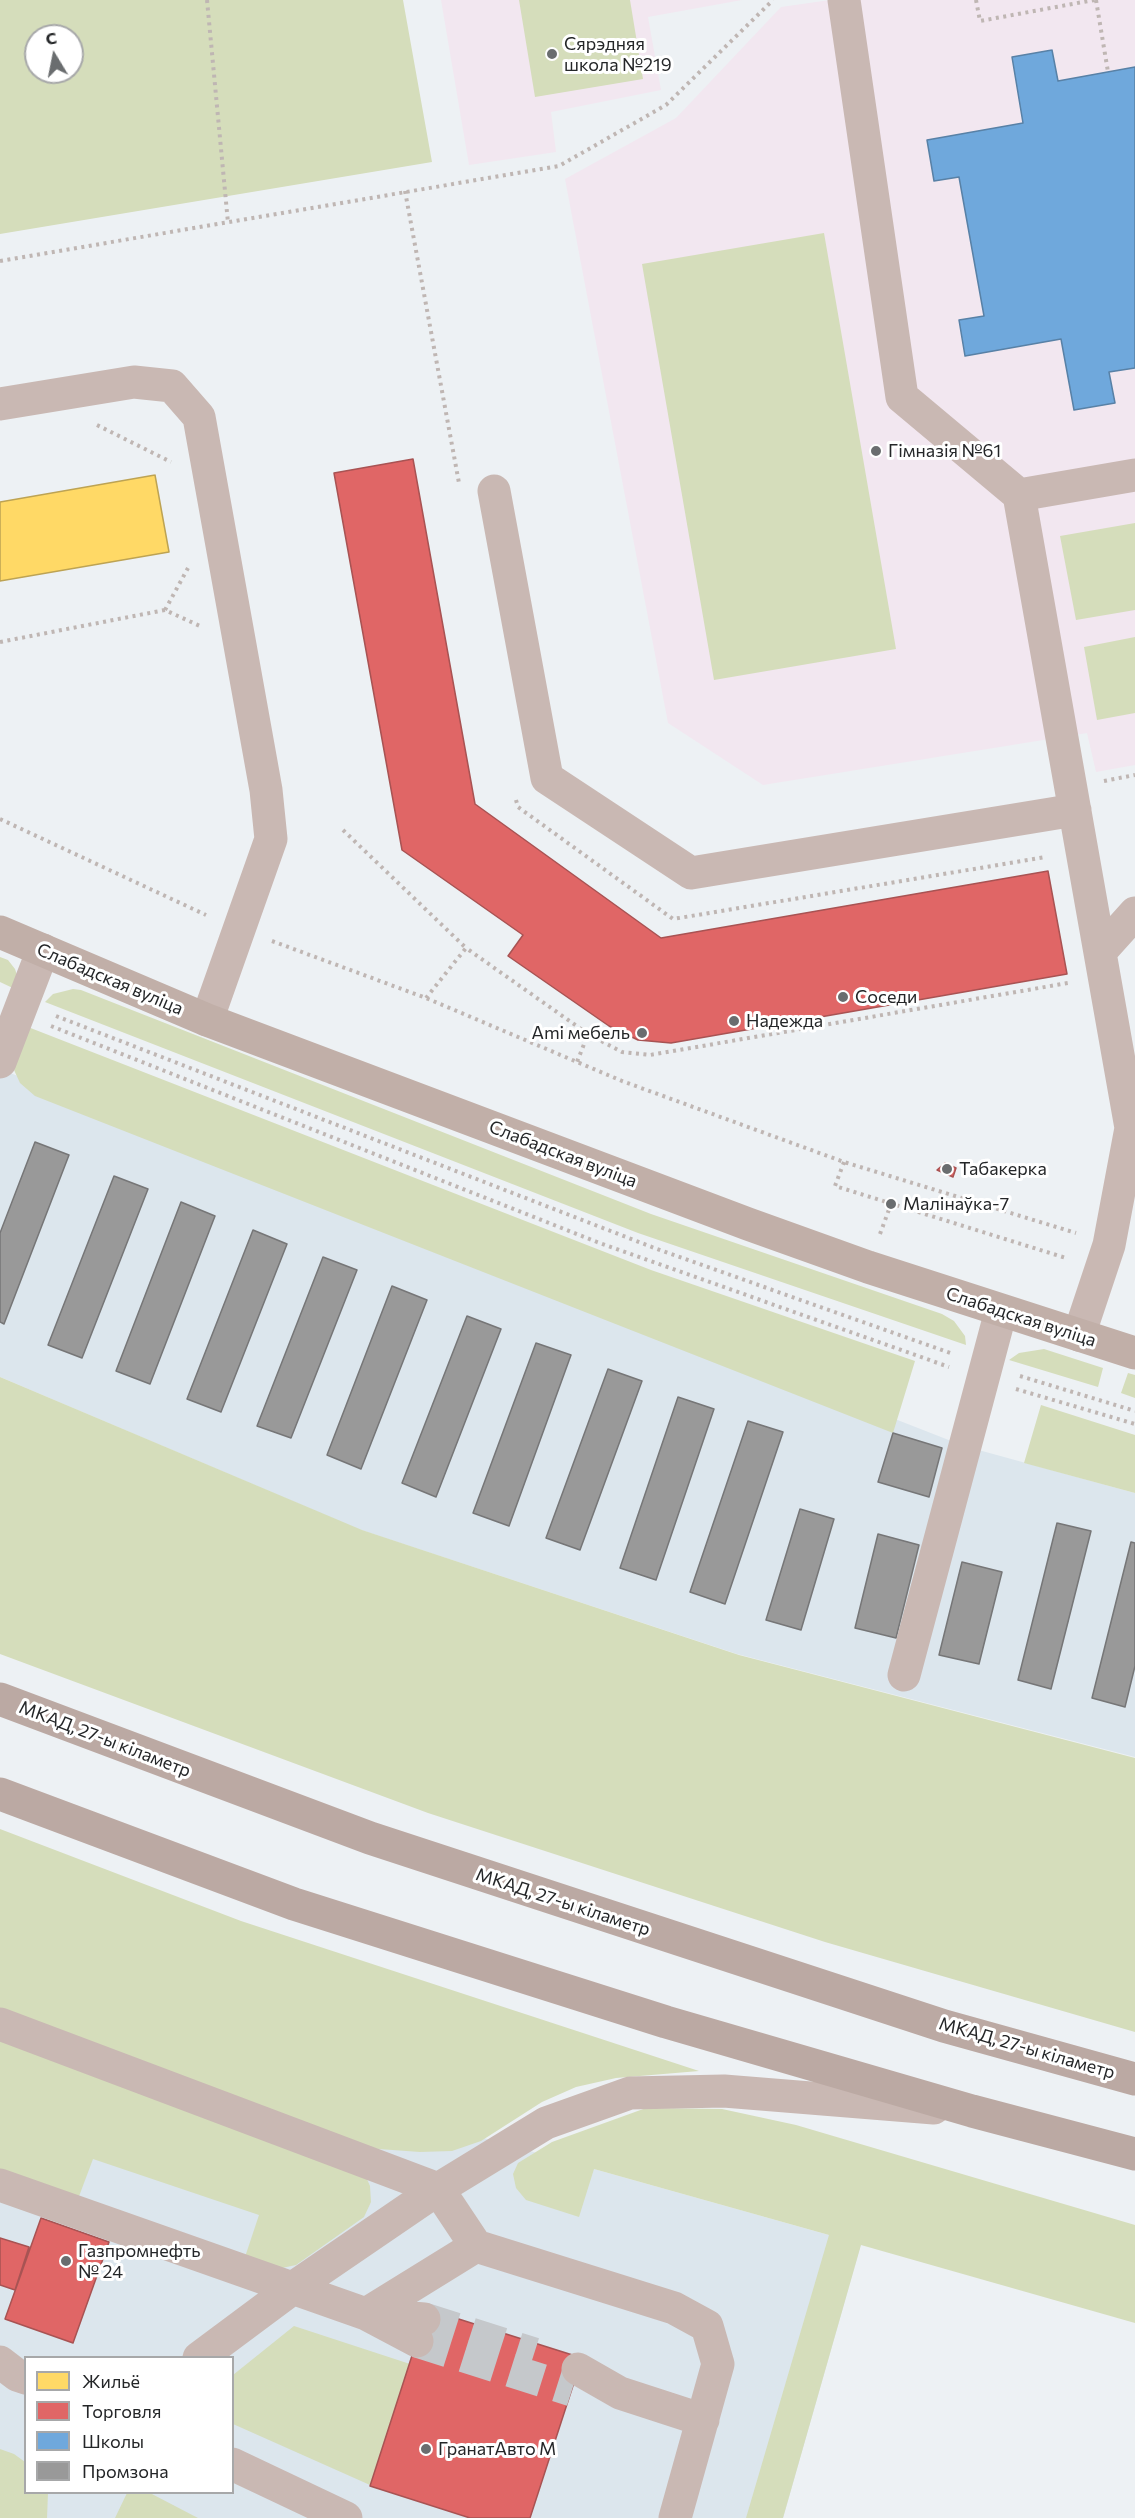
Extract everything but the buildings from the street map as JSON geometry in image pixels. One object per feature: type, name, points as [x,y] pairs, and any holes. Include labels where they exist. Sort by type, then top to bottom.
[{"type":"highway","name":"МКАД, 27-ы кіламетр","points":[[0,1699],[370,1838],[944,2026],[1135,2079]]},
{"type":"highway","points":[[0,1794],[294,1904],[666,2022],[972,2111],[1135,2154]]},
{"type":"main road","name":"Слабадская вуліца","points":[[0,932],[207,1020],[748,1224],[1001,1311],[1135,1353]]},
{"type":"lane","points":[[844,0],[902,397],[1019,495],[1131,1128],[1109,1245],[1079,1335]]},
{"type":"lane","points":[[0,404],[134,382],[172,387],[199,417],[266,790],[271,839],[207,1020]]},
{"type":"lane","points":[[1019,495],[1135,475]]},
{"type":"lane","points":[[494,490],[547,778],[691,873],[1075,810]]},
{"type":"lane","points":[[1100,952],[1135,913]]},
{"type":"lane","points":[[1,1058],[43,950]]},
{"type":"lane","points":[[904,1674],[1001,1311]]},
{"type":"lane","points":[[0,2024],[438,2189],[476,2246],[674,2308],[707,2326],[718,2364],[675,2518]]},
{"type":"lane","points":[[202,2356],[293,2288],[438,2189],[546,2123],[630,2093],[724,2091],[972,2111]]},
{"type":"lane","points":[[3,2195],[420,2330]]},
{"type":"lane","points":[[366,2314],[476,2246]]},
{"type":"lane","points":[[575,2379],[703,2420]]},
{"type":"lane","points":[[234,2465],[346,2518]]},
{"type":"path","points":[[207,0],[228,223]]},
{"type":"path","points":[[0,261],[560,166],[666,105],[773,0]]},
{"type":"path","points":[[976,0],[980,21],[1095,0],[1108,72]]},
{"type":"path","points":[[405,191],[459,487]]},
{"type":"path","points":[[0,642],[165,610]]},
{"type":"path","points":[[1101,782],[1135,776]]},
{"type":"path","points":[[516,796],[518,807],[673,919],[1055,856]]},
{"type":"path","points":[[0,819],[238,928],[426,998],[622,1081],[844,1162],[1109,1245]]},
{"type":"path","points":[[343,830],[466,948],[588,1034],[622,1052],[650,1055],[1069,982]]},
{"type":"path","points":[[426,998],[466,948]]},
{"type":"path","points":[[22,1008],[597,1242],[1135,1424]]},
{"type":"path","points":[[22,1008],[984,1372],[1135,1411]]},
{"type":"path","points":[[577,1062],[588,1034]]},
{"type":"path","points":[[844,1162],[836,1186],[1030,1248]]},
{"type":"shaded area","name":"Сярэдняя школа №219","points":[[441,0],[742,0],[648,17],[661,90],[551,112],[556,152],[469,165]]},
{"type":"shaded area","name":"Гімназія №61","points":[[830,0],[1135,0],[1135,765],[1096,772],[1087,733],[763,785],[668,723],[565,179],[676,118],[781,7]]},
{"type":"shaded area","points":[[0,1069],[964,1446],[1135,1493],[1135,1757],[737,1654],[358,1529],[0,1377]]},
{"type":"shaded area","points":[[0,1979],[466,2133],[861,2244],[783,2518],[0,2518]]},
{"type":"green space","points":[[0,0],[403,0],[432,162],[0,234]]},
{"type":"green space","points":[[519,0],[630,0],[643,79],[535,97]]},
{"type":"green space","points":[[824,233],[896,649],[714,680],[642,264]]},
{"type":"green space","points":[[1135,523],[1135,610],[1076,620],[1060,536]]},
{"type":"green space","points":[[1135,637],[1135,713],[1097,720],[1084,647]]},
{"type":"green space","points":[[0,957],[8,960],[15,969],[18,978],[17,990],[0,982]]},
{"type":"green space","points":[[73,989],[81,990],[651,1214],[942,1314],[954,1321],[965,1336],[966,1345],[638,1233],[45,1002],[53,994]]},
{"type":"green space","points":[[28,1027],[651,1270],[915,1361],[893,1433],[35,1096],[20,1083],[14,1070]]},
{"type":"green space","points":[[1044,1349],[1103,1368],[1098,1387],[1009,1360],[1019,1353]]},
{"type":"green space","points":[[1128,1373],[1135,1375],[1135,1398],[1121,1393]]},
{"type":"green space","points":[[0,1377],[362,1530],[739,1655],[1135,1758],[1135,2032],[825,1942],[428,1813],[0,1654]]},
{"type":"green space","points":[[1041,1405],[1135,1435],[1135,1493],[1024,1463]]},
{"type":"green space","points":[[0,1829],[241,1921],[699,2071],[616,2078],[576,2087],[542,2102],[481,2141],[452,2151],[420,2152],[365,2148],[0,2012]]},
{"type":"green space","points":[[0,2034],[362,2168],[370,2186],[371,2202],[364,2217],[296,2265],[282,2268],[245,2257],[259,2215],[93,2159],[78,2199],[0,2172]]},
{"type":"green space","points":[[646,2108],[722,2109],[796,2125],[1135,2225],[1135,2323],[861,2245],[783,2518],[746,2518],[829,2235],[594,2169],[579,2217],[526,2200],[516,2188],[513,2174],[518,2163],[552,2142]]},
{"type":"green space","points":[[294,2326],[410,2364],[370,2485],[234,2424],[234,2374]]},
{"type":"green space","points":[[0,2449],[14,2454],[24,2461],[24,2494],[48,2494],[47,2518],[0,2518]]},
{"type":"green space","points":[[127,2494],[152,2494],[198,2518],[115,2518]]},
{"type":"tunnel","points":[[424,2319],[534,2354]]},
{"type":"tunnel","points":[[417,2341],[572,2390]]},
{"type":"place","name":"Сярэдняя школа №219","points":[[552,54]]},
{"type":"place","name":"Гімназія №61","points":[[876,451]]},
{"type":"place","name":"Соседи","points":[[843,997]]},
{"type":"place","name":"Надежда","points":[[734,1021]]},
{"type":"place","name":"Ami мебель","points":[[642,1033]]},
{"type":"place","name":"Табакерка","points":[[947,1169]]},
{"type":"place","name":"Малінаўка-7","points":[[891,1204]]},
{"type":"place","name":"Газпромнефть № 24","points":[[66,2261]]},
{"type":"place","name":"ГранатАвто М","points":[[426,2449]]}]
